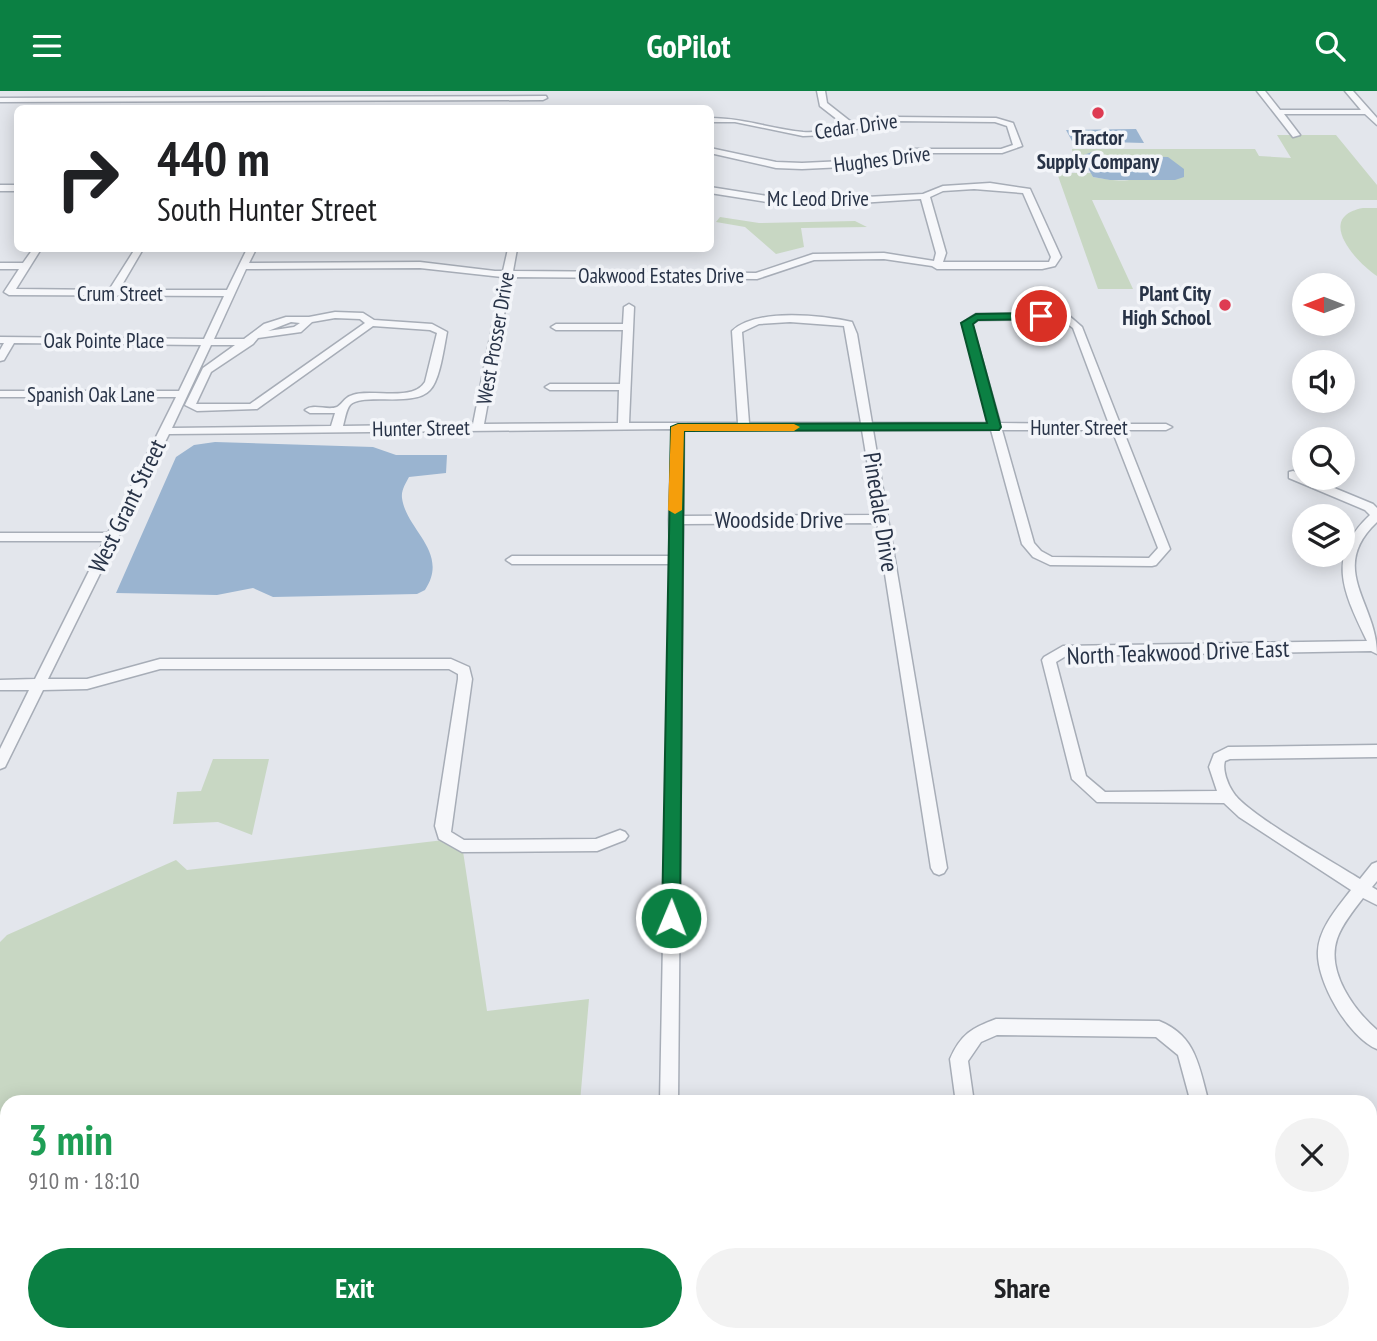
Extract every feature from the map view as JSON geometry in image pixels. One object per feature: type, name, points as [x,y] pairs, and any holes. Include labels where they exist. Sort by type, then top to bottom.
[{"type":"street","points":[[31,100],[38,91]]},
{"type":"street","points":[[136,99],[142,91]]},
{"type":"street","points":[[821,91],[823,104],[854,128]]},
{"type":"street","points":[[1261,91],[1296,135]]},
{"type":"street","points":[[1349,91],[1377,123]]},
{"type":"street","points":[[0,100],[76,95],[136,99],[209,95],[544,95]]},
{"type":"street","points":[[1277,112],[1367,112]]},
{"type":"street","name":"Cedar Drive","points":[[714,120],[735,120],[803,134],[854,128],[894,119],[1003,121],[1010,125],[1018,146],[1013,150]]},
{"type":"street","name":"Hughes Drive","points":[[714,151],[776,165],[802,166],[865,163],[915,151],[1013,150]]},
{"type":"street","name":"Oakwood Estates Drive","points":[[243,266],[420,265],[506,275],[757,276],[813,257],[897,257],[937,265],[1042,266],[1052,264],[1056,257],[1027,191],[1013,187],[957,187],[931,191],[925,196]]},
{"type":"street","name":"Mc Leod Drive","points":[[714,191],[774,200],[828,202],[925,196]]},
{"type":"street","points":[[925,196],[941,253],[937,265]]},
{"type":"street","points":[[0,266],[24,266],[35,252]]},
{"type":"street","points":[[112,292],[136,252]]},
{"type":"street","name":"West Grant Street","points":[[0,763],[183,394],[250,252]]},
{"type":"street","name":"West Prosser Drive","points":[[478,428],[511,252]]},
{"type":"street","name":"Crum Street","points":[[24,266],[9,292],[230,293]]},
{"type":"street","points":[[623,426],[629,307]]},
{"type":"street","points":[[336,429],[341,410],[347,402],[360,396],[411,395],[425,390],[430,382],[443,335],[438,328],[404,323],[371,323],[253,407],[191,406],[205,373],[259,335],[297,330],[309,320],[335,315],[363,316],[371,323]]},
{"type":"street","points":[[1063,316],[1072,320],[1164,549],[1152,562],[1050,561],[1037,554],[1028,544],[994,427],[967,323],[976,317],[1063,316]]},
{"type":"street","name":"Pinedale Drive","points":[[744,427],[737,331],[743,324],[757,321],[828,320],[848,324],[852,334],[883,519],[939,868]]},
{"type":"street","points":[[556,327],[628,327]]},
{"type":"street","name":"Oak Pointe Place","points":[[6,340],[209,339],[249,342]]},
{"type":"street","name":"Spanish Oak Lane","points":[[0,358],[6,340]]},
{"type":"street","points":[[550,387],[624,387]]},
{"type":"street","name":"Spanish Oak Lane","points":[[0,394],[183,394]]},
{"type":"street","points":[[310,409],[341,410]]},
{"type":"street","name":"Hunter Street","points":[[164,431],[623,426],[1166,427]]},
{"type":"street","points":[[669,1095],[678,427]]},
{"type":"street","points":[[1329,490],[1369,507],[1377,515],[1355,538],[1348,565],[1353,593],[1377,647]]},
{"type":"street","name":"Woodside Drive","points":[[675,520],[883,519]]},
{"type":"street","points":[[0,537],[112,537]]},
{"type":"street","points":[[512,560],[675,560]]},
{"type":"street","name":"North Teakwood Drive East","points":[[1227,797],[1101,798],[1079,779],[1049,660],[1063,651],[1377,647]]},
{"type":"street","points":[[0,685],[87,684],[160,664],[451,664],[464,671],[465,679],[443,826],[444,835],[462,846],[597,845],[620,836]]},
{"type":"street","points":[[1377,751],[1228,753],[1219,758],[1216,767],[1227,797],[1244,813],[1377,898]]},
{"type":"street","points":[[1377,869],[1328,938],[1328,963],[1338,996],[1377,1041]]},
{"type":"street","points":[[964,1095],[959,1059],[975,1036],[996,1027],[1159,1029],[1185,1050],[1198,1095]]},
{"type":"green space","points":[[1277,135],[1336,135],[1377,185],[1377,200],[1092,200],[1133,289],[1098,289],[1057,173],[1091,173],[1093,177],[1134,179],[1150,172],[1168,157],[1096,156],[1085,161],[1087,165],[1074,165],[1072,149],[1255,149],[1259,156],[1291,158]]},
{"type":"green space","points":[[1363,208],[1377,208],[1377,276],[1351,251],[1341,230],[1342,221],[1349,213]]},
{"type":"green space","points":[[720,217],[759,223],[855,221],[867,227],[801,228],[804,247],[776,254],[745,227],[716,222]]},
{"type":"green space","points":[[213,759],[269,759],[252,835],[218,822],[173,824],[177,792],[201,791]]},
{"type":"green space","points":[[461,838],[487,1011],[589,999],[581,1095],[0,1095],[0,942],[7,935],[176,860],[187,870]]},
{"type":"water","points":[[1136,129],[1144,143],[1072,141],[1066,130]]},
{"type":"water","points":[[1092,152],[1102,159],[1114,156],[1168,157],[1184,169],[1184,177],[1175,180],[1110,180],[1093,177],[1081,156]]},
{"type":"water","points":[[215,442],[373,447],[396,455],[447,455],[446,473],[409,477],[402,492],[405,510],[430,553],[433,564],[425,590],[417,594],[273,597],[253,588],[217,595],[116,593],[176,457],[194,445]]},
{"type":"slow traffic","points":[[675,510],[678,427],[794,427]]},
{"type":"place","name":"Tractor Supply Company","points":[[1098,113]]},
{"type":"place","name":"Plant City High School","points":[[1225,305]]},
{"type":"route","points":[[671,918],[678,427],[994,427],[967,323],[976,317],[1041,316]]}]
